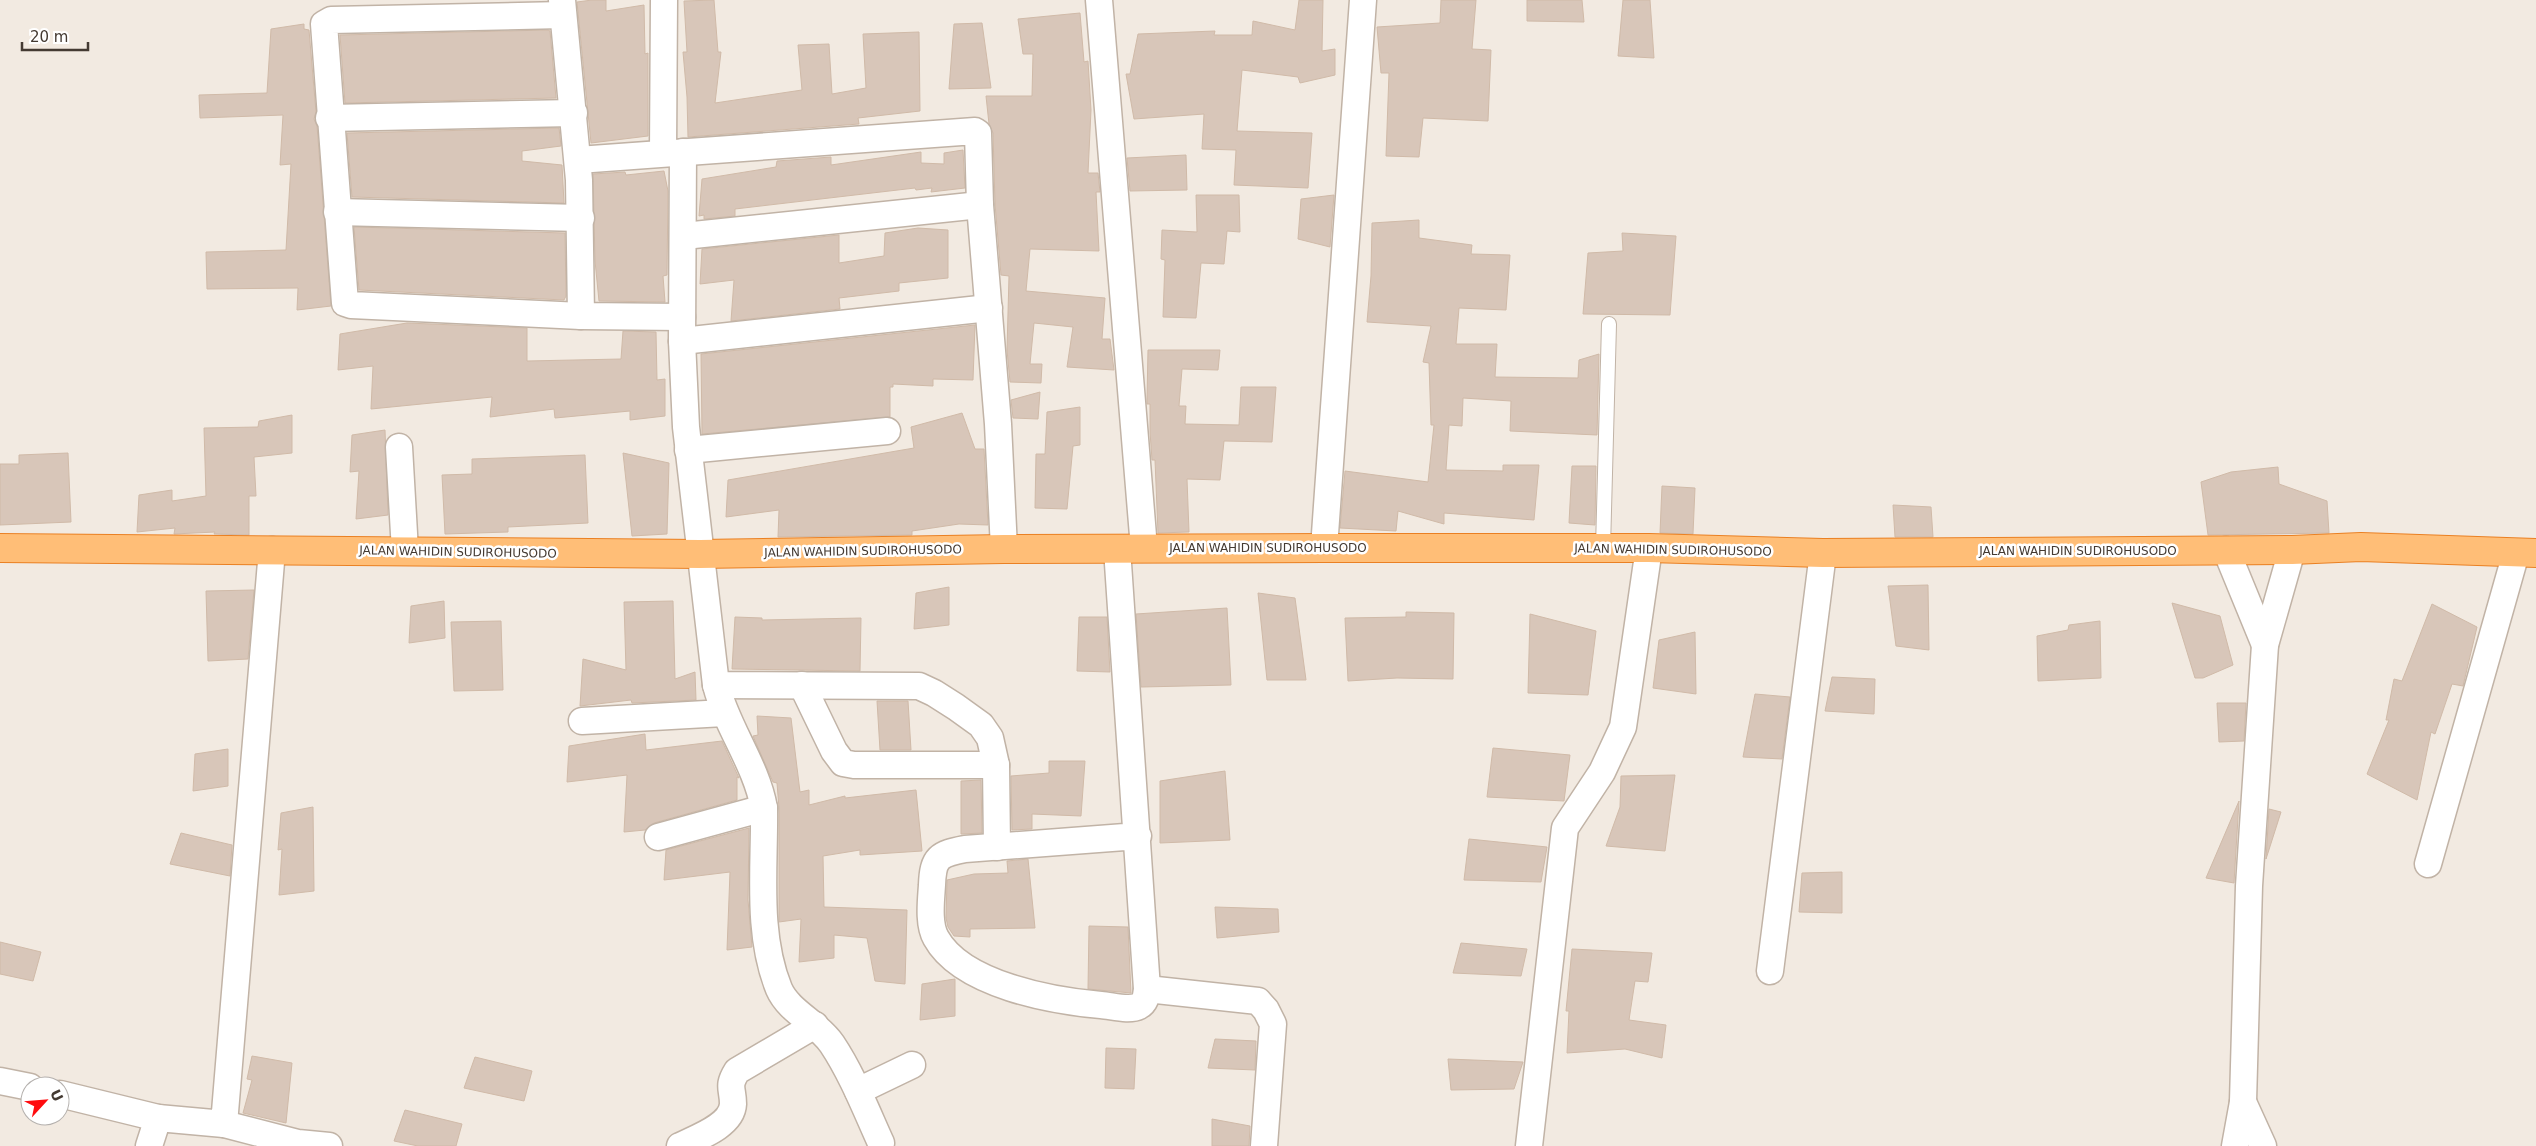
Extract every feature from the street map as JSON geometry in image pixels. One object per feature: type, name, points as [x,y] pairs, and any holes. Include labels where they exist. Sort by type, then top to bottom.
[{"type":"highway","name":"JALAN WAHIDIN SUDIROHUSODO","points":[[0,548],[700,554],[1004,548],[1649,548],[1824,553],[2292,550],[2361,547],[2526,553]]},
{"type":"street","points":[[664,0],[673,152],[684,236],[682,329],[688,450],[716,685],[724,713],[758,783],[764,808],[765,931],[772,967],[780,992],[831,1043],[858,1091],[881,1143]]},
{"type":"street","points":[[1099,0],[1144,548]]},
{"type":"street","points":[[1324,548],[1363,0]]},
{"type":"street","points":[[581,316],[581,218],[578,160],[563,7],[329,20],[324,24],[323,32],[337,212],[344,299],[346,304],[581,316],[682,329],[989,308]]},
{"type":"street","points":[[330,118],[574,114]]},
{"type":"street","points":[[578,160],[975,131],[979,134],[980,205],[989,308],[1004,548]]},
{"type":"street","points":[[684,236],[980,205]]},
{"type":"street","points":[[337,212],[581,218]]},
{"type":"street","points":[[688,450],[887,431]]},
{"type":"street","points":[[399,447],[405,551]]},
{"type":"street","points":[[1529,1146],[1565,828],[1602,772],[1623,727],[1649,548]]},
{"type":"street","points":[[1117,549],[1138,836],[1147,989],[1145,1000],[1141,1005],[1133,1008],[1060,1000],[1016,989],[988,978],[948,954],[935,936],[931,917],[933,872],[936,861],[946,853],[1138,836]]},
{"type":"street","points":[[224,1124],[272,550]]},
{"type":"street","points":[[2226,550],[2265,644]]},
{"type":"street","points":[[2236,1146],[2243,1102],[2249,886],[2265,644],[2292,550]]},
{"type":"street","points":[[1770,971],[1824,553]]},
{"type":"street","points":[[2428,864],[2526,553]]},
{"type":"street","points":[[716,685],[919,686],[927,689],[981,726],[992,743],[996,765],[997,847]]},
{"type":"street","points":[[802,685],[834,751],[843,763],[854,765],[996,765]]},
{"type":"street","points":[[582,721],[724,713]]},
{"type":"street","points":[[658,837],[764,808]]},
{"type":"street","points":[[1147,989],[1258,1002],[1266,1010],[1273,1024],[1264,1146]]},
{"type":"street","points":[[680,1146],[713,1129],[727,1118],[733,1105],[730,1090],[731,1080],[737,1071],[815,1026]]},
{"type":"street","points":[[858,1091],[912,1065]]},
{"type":"street","points":[[0,1081],[20,1085]]},
{"type":"street","points":[[70,1096],[158,1118],[224,1124],[298,1144],[329,1146]]},
{"type":"street","points":[[2243,1102],[2263,1146]]},
{"type":"street","points":[[149,1146],[158,1118]]},
{"type":"lane","points":[[1603,548],[1610,324]]},
{"type":"building","points":[[606,0],[606,11],[644,5],[645,54],[648,53],[648,136],[591,143],[577,2]]},
{"type":"building","points":[[714,0],[718,52],[721,52],[715,103],[802,90],[798,45],[829,44],[832,94],[866,88],[863,34],[919,32],[920,111],[858,118],[859,124],[688,137],[683,52],[687,52],[684,1]]},
{"type":"building","points":[[1299,0],[1323,0],[1322,51],[1335,49],[1335,75],[1300,83],[1298,77],[1242,70],[1237,131],[1312,133],[1308,188],[1234,185],[1236,150],[1202,149],[1204,114],[1134,119],[1126,74],[1130,74],[1138,34],[1215,31],[1214,35],[1252,35],[1253,21],[1295,30]]},
{"type":"building","points":[[1441,0],[1476,0],[1472,49],[1491,50],[1488,121],[1423,118],[1419,157],[1386,156],[1389,73],[1381,73],[1377,27],[1440,23]]},
{"type":"building","points":[[1527,0],[1582,0],[1584,22],[1527,21]]},
{"type":"building","points":[[1623,0],[1650,0],[1654,58],[1618,56]]},
{"type":"building","points":[[1080,13],[1084,62],[1088,61],[1091,110],[1088,173],[1098,173],[1100,192],[1096,192],[1099,251],[1030,249],[1026,291],[1105,298],[1102,339],[1110,339],[1114,370],[1067,367],[1073,327],[1034,323],[1030,364],[1042,364],[1041,383],[1010,382],[1007,350],[1009,276],[1001,275],[995,204],[993,133],[989,124],[986,96],[1032,96],[1033,54],[1023,54],[1018,19]]},
{"type":"building","points":[[982,23],[991,88],[949,89],[954,24]]},
{"type":"building","points":[[304,24],[304,29],[309,30],[316,112],[314,119],[317,126],[331,306],[297,310],[298,288],[207,289],[206,252],[286,250],[291,164],[280,165],[283,115],[200,118],[199,95],[267,93],[271,29]]},
{"type":"building","points":[[550,31],[556,98],[345,103],[340,35]]},
{"type":"building","points":[[559,128],[561,146],[522,151],[522,161],[562,165],[564,203],[352,197],[347,133]]},
{"type":"building","points":[[963,150],[965,188],[931,192],[932,188],[916,190],[915,188],[735,209],[735,216],[704,219],[704,215],[699,216],[702,179],[776,167],[777,161],[831,157],[831,165],[921,152],[921,163],[944,164],[944,153]]},
{"type":"building","points":[[1186,155],[1187,190],[1130,191],[1127,158]]},
{"type":"building","points":[[664,171],[668,191],[667,275],[663,276],[665,302],[599,301],[595,261],[593,174],[625,172],[626,175]]},
{"type":"building","points":[[1196,195],[1239,195],[1240,232],[1227,231],[1224,264],[1201,263],[1196,318],[1163,317],[1165,260],[1161,259],[1162,230],[1197,232]]},
{"type":"building","points":[[1334,195],[1330,247],[1298,239],[1301,199]]},
{"type":"building","points":[[1419,220],[1419,238],[1472,245],[1471,254],[1510,255],[1506,310],[1459,308],[1456,344],[1497,344],[1495,377],[1578,378],[1579,360],[1599,354],[1597,435],[1510,431],[1511,401],[1463,398],[1462,426],[1449,425],[1446,470],[1503,471],[1503,465],[1539,465],[1534,520],[1444,513],[1444,524],[1398,511],[1396,531],[1340,528],[1345,471],[1428,482],[1434,425],[1431,425],[1429,363],[1423,362],[1431,326],[1367,322],[1371,276],[1372,223]]},
{"type":"building","points":[[354,227],[565,233],[566,296],[564,300],[359,290]]},
{"type":"building","points":[[918,228],[948,230],[948,278],[899,283],[899,291],[839,298],[840,309],[731,321],[734,280],[700,284],[702,249],[839,235],[839,263],[884,256],[885,233]]},
{"type":"building","points":[[1622,233],[1676,236],[1670,315],[1583,314],[1588,253],[1623,251]]},
{"type":"building","points":[[407,323],[527,328],[527,361],[621,359],[623,331],[656,332],[657,380],[665,379],[665,416],[630,420],[630,411],[555,418],[554,409],[490,417],[492,397],[371,409],[373,366],[338,370],[340,334]]},
{"type":"building","points":[[975,325],[973,380],[933,379],[933,386],[893,384],[893,387],[890,387],[890,417],[702,434],[701,354]]},
{"type":"building","points":[[1148,350],[1220,350],[1218,370],[1182,369],[1179,406],[1186,406],[1185,424],[1239,425],[1241,387],[1276,387],[1272,442],[1224,441],[1220,480],[1187,479],[1189,532],[1158,533],[1155,460],[1152,460],[1150,404],[1147,404]]},
{"type":"building","points":[[1040,392],[1038,419],[1013,418],[1011,400]]},
{"type":"building","points":[[1080,407],[1080,445],[1073,446],[1067,509],[1035,508],[1036,454],[1045,454],[1047,412]]},
{"type":"building","points":[[962,413],[975,449],[984,449],[988,525],[959,524],[912,531],[912,535],[778,537],[779,510],[726,517],[728,480],[914,448],[911,427]]},
{"type":"building","points":[[292,415],[292,453],[254,457],[256,496],[249,496],[249,535],[214,534],[215,532],[174,534],[175,528],[137,532],[139,495],[172,490],[172,501],[206,496],[204,428],[258,427],[259,421]]},
{"type":"building","points":[[385,430],[388,515],[356,519],[359,471],[350,472],[352,435]]},
{"type":"building","points":[[68,453],[71,522],[0,525],[0,464],[19,464],[19,455]]},
{"type":"building","points":[[623,453],[669,463],[667,534],[632,536]]},
{"type":"building","points":[[585,455],[588,523],[508,527],[508,532],[445,534],[442,475],[472,474],[472,459]]},
{"type":"building","points":[[1572,466],[1596,466],[1595,525],[1569,523]]},
{"type":"building","points":[[2278,467],[2279,484],[2327,501],[2329,533],[2208,535],[2201,482],[2231,472]]},
{"type":"building","points":[[1662,486],[1695,488],[1693,534],[1660,533]]},
{"type":"building","points":[[1893,505],[1931,507],[1933,537],[1895,537]]},
{"type":"building","points":[[1928,585],[1929,650],[1896,646],[1888,586]]},
{"type":"building","points":[[949,587],[949,625],[914,629],[916,593]]},
{"type":"building","points":[[254,590],[248,659],[208,661],[206,591]]},
{"type":"building","points":[[1258,593],[1295,598],[1306,680],[1267,680]]},
{"type":"building","points":[[444,601],[445,638],[409,643],[411,606]]},
{"type":"building","points":[[673,601],[675,679],[695,672],[696,700],[632,703],[631,700],[580,706],[583,659],[626,670],[624,602]]},
{"type":"building","points":[[2172,603],[2220,616],[2233,665],[2203,678],[2195,678]]},
{"type":"building","points":[[2432,604],[2477,627],[2463,686],[2452,684],[2435,734],[2431,732],[2417,800],[2367,774],[2389,720],[2386,720],[2394,679],[2402,681]]},
{"type":"building","points":[[1227,608],[1231,685],[1141,687],[1136,614]]},
{"type":"building","points":[[1406,612],[1454,613],[1453,679],[1397,678],[1348,681],[1345,618],[1406,617]]},
{"type":"building","points":[[1530,614],[1596,631],[1588,695],[1528,693]]},
{"type":"building","points":[[735,617],[762,618],[762,620],[861,618],[860,671],[732,669]]},
{"type":"building","points":[[1079,617],[1107,617],[1110,672],[1077,671]]},
{"type":"building","points":[[501,621],[503,690],[454,691],[451,622]]},
{"type":"building","points":[[2100,621],[2101,678],[2038,681],[2037,636],[2068,630],[2069,625]]},
{"type":"building","points":[[1695,632],[1696,694],[1653,688],[1659,640]]},
{"type":"building","points":[[1832,677],[1875,679],[1874,714],[1825,711]]},
{"type":"building","points":[[1755,694],[1790,697],[1782,759],[1743,757]]},
{"type":"building","points":[[877,701],[908,701],[911,750],[880,750]]},
{"type":"building","points":[[2217,703],[2246,703],[2244,741],[2219,742]]},
{"type":"building","points":[[757,716],[791,718],[800,792],[809,790],[809,805],[845,796],[845,798],[916,790],[922,851],[860,855],[860,850],[823,856],[824,907],[907,910],[905,984],[875,981],[867,938],[834,935],[834,958],[799,962],[801,919],[779,922],[779,808],[777,783],[773,782],[753,736],[758,735]]},
{"type":"building","points":[[645,734],[646,750],[722,741],[739,778],[737,777],[737,800],[654,823],[645,830],[624,832],[627,775],[567,782],[569,746]]},
{"type":"building","points":[[1493,748],[1570,755],[1564,801],[1487,797]]},
{"type":"building","points":[[228,749],[228,786],[193,791],[195,754]]},
{"type":"building","points":[[1049,761],[1085,761],[1081,816],[1032,814],[1032,829],[1012,830],[1011,776],[1049,773]]},
{"type":"building","points":[[1225,771],[1230,840],[1160,843],[1160,781]]},
{"type":"building","points":[[1675,775],[1665,851],[1606,846],[1620,807],[1621,776]]},
{"type":"building","points":[[981,780],[982,833],[961,834],[961,781]]},
{"type":"building","points":[[2239,801],[2234,883],[2206,878]]},
{"type":"building","points":[[313,807],[314,891],[279,895],[282,849],[278,850],[281,813]]},
{"type":"building","points":[[2269,809],[2281,812],[2266,859]]},
{"type":"building","points":[[749,828],[748,900],[752,947],[727,950],[730,872],[664,880],[666,850]]},
{"type":"building","points":[[181,833],[232,845],[230,876],[170,864]]},
{"type":"building","points":[[1469,839],[1547,847],[1541,882],[1464,880]]},
{"type":"building","points":[[1028,859],[1035,928],[970,929],[970,937],[954,936],[948,927],[946,918],[947,880],[974,874],[1008,873],[1007,861]]},
{"type":"building","points":[[1842,872],[1842,913],[1799,912],[1802,873]]},
{"type":"building","points":[[1215,907],[1278,909],[1279,932],[1217,938]]},
{"type":"building","points":[[1089,926],[1128,927],[1131,993],[1088,989]]},
{"type":"building","points":[[0,942],[41,952],[33,981],[0,974]]},
{"type":"building","points":[[1461,943],[1527,949],[1521,976],[1453,973]]},
{"type":"building","points":[[1572,949],[1652,953],[1648,982],[1635,981],[1629,1020],[1666,1025],[1662,1058],[1625,1049],[1567,1053],[1569,1011],[1566,1011]]},
{"type":"building","points":[[955,979],[955,1016],[920,1020],[922,984]]},
{"type":"building","points":[[1215,1039],[1256,1041],[1255,1070],[1208,1068]]},
{"type":"building","points":[[1106,1048],[1136,1049],[1134,1089],[1105,1088]]},
{"type":"building","points":[[252,1056],[292,1063],[286,1123],[243,1113],[252,1080],[247,1079]]},
{"type":"building","points":[[475,1057],[532,1071],[524,1101],[464,1088]]},
{"type":"building","points":[[1448,1059],[1523,1062],[1514,1089],[1451,1090]]},
{"type":"building","points":[[405,1110],[462,1124],[456,1146],[418,1146],[394,1141]]},
{"type":"building","points":[[1212,1119],[1250,1126],[1249,1146],[1212,1146]]}]
